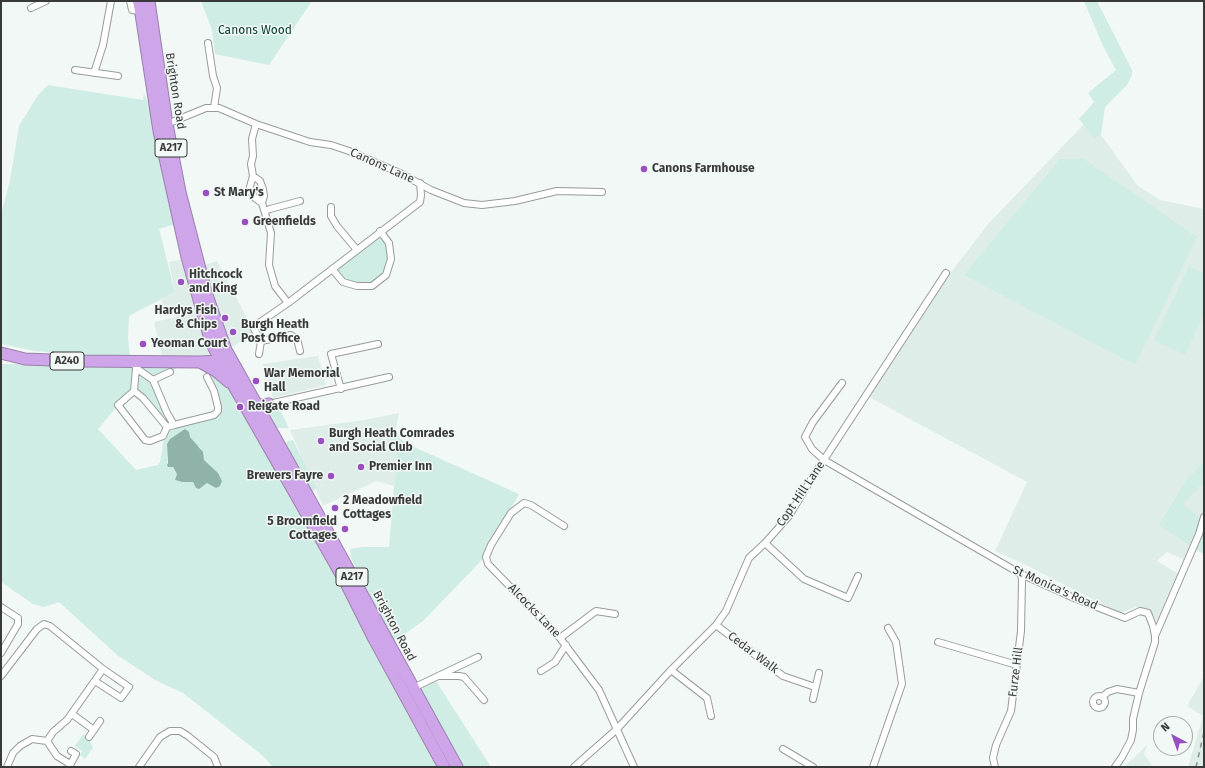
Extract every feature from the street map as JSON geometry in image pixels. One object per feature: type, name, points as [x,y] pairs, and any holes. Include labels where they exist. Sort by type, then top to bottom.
[{"type":"highway","name":"Brighton Road","points":[[149,1],[163,124],[210,308],[235,388],[255,412],[266,422],[313,504],[457,767]]},
{"type":"highway","name":"Brighton Road","points":[[139,6],[163,124],[187,257],[213,346],[226,357],[346,583],[377,646],[444,767]]},
{"type":"highway","points":[[200,362],[211,356],[213,346]]},
{"type":"highway","name":"A240","points":[[1,353],[25,359],[135,365],[200,362],[226,357]]},
{"type":"highway","points":[[200,362],[216,371],[235,388]]},
{"type":"highway","points":[[255,412],[264,404],[269,404]]},
{"type":"highway","points":[[266,422],[264,415],[265,408],[269,404]]},
{"type":"street","points":[[31,8],[46,1]]},
{"type":"street","points":[[94,73],[103,45],[111,1]]},
{"type":"street","name":"Brighton Road","points":[[130,1],[132,10],[139,6]]},
{"type":"street","points":[[163,124],[206,108],[214,108],[217,88],[213,76],[208,43]]},
{"type":"street","points":[[75,70],[118,76]]},
{"type":"street","name":"Canons Lane","points":[[214,108],[219,108],[256,124],[310,142],[331,145],[349,151],[402,174],[431,190],[464,203],[482,205],[515,201],[557,191],[602,192]]},
{"type":"street","points":[[256,124],[252,139],[253,156],[251,164],[253,176],[249,190],[255,198],[262,203],[265,211],[271,233],[269,265],[274,286],[288,303]]},
{"type":"street","points":[[253,176],[260,181],[263,189],[264,196],[262,203]]},
{"type":"street","points":[[420,183],[420,202]]},
{"type":"street","points":[[259,354],[261,341],[253,327],[288,303],[380,231],[420,202],[431,190]]},
{"type":"street","points":[[265,211],[300,201]]},
{"type":"street","points":[[331,207],[331,216],[334,221],[357,250]]},
{"type":"street","points":[[332,269],[344,282],[356,286],[372,286],[386,275],[391,259],[389,243],[380,231]]},
{"type":"street","name":"Copt Hill Lane","points":[[574,767],[617,729],[671,670],[716,625],[726,611],[749,558],[765,543],[789,516],[812,478],[946,273]]},
{"type":"street","points":[[261,341],[291,335],[297,339],[300,351]]},
{"type":"street","points":[[341,389],[331,354],[378,344]]},
{"type":"street","points":[[135,365],[153,380],[167,413],[174,424]]},
{"type":"street","points":[[135,365],[134,391],[118,405],[145,440],[150,441],[163,436],[168,427],[174,424],[214,415],[218,411],[215,397],[207,377]]},
{"type":"street","points":[[153,380],[170,372]]},
{"type":"street","points":[[269,404],[389,378]]},
{"type":"street","name":"St Monica's Road","points":[[842,383],[813,422],[805,437],[812,449],[824,460],[1021,574],[1074,598],[1125,618],[1140,611],[1148,613],[1155,636],[1155,642],[1139,693],[1131,740],[1115,767]]},
{"type":"street","points":[[134,391],[143,398],[168,427]]},
{"type":"street","points":[[160,417],[167,413]]},
{"type":"street","name":"Alcocks Lane","points":[[564,526],[531,505],[524,503],[511,514],[491,545],[486,557],[488,564],[560,638],[599,690],[634,767]]},
{"type":"street","points":[[1155,636],[1199,534],[1204,517]]},
{"type":"street","points":[[765,543],[804,579],[848,598],[858,576]]},
{"type":"street","name":"Furze Hill","points":[[995,767],[993,758],[996,745],[1011,711],[1021,630],[1021,574]]},
{"type":"street","points":[[1,607],[18,618],[18,624],[1,653]]},
{"type":"street","points":[[560,638],[596,611],[615,614]]},
{"type":"street","points":[[1,675],[40,626],[46,624],[103,669],[129,686],[121,698],[96,681]]},
{"type":"street","name":"Cedar Walk","points":[[716,625],[783,676],[814,687]]},
{"type":"street","points":[[873,767],[902,684],[896,642],[888,628]]},
{"type":"street","points":[[938,642],[1017,665]]},
{"type":"street","points":[[541,670],[555,662],[566,645]]},
{"type":"street","points":[[413,688],[478,657]]},
{"type":"street","points":[[47,741],[53,732],[72,714],[103,669]]},
{"type":"street","points":[[671,670],[707,698],[711,716]]},
{"type":"street","points":[[813,699],[814,687],[819,672]]},
{"type":"street","points":[[436,676],[464,677],[484,700]]},
{"type":"street","points":[[1102,697],[1108,692],[1117,689],[1139,693]]},
{"type":"street","points":[[72,714],[94,730]]},
{"type":"street","points":[[89,737],[100,722]]},
{"type":"street","points":[[139,767],[160,737],[170,731],[180,731],[214,757],[218,767]]},
{"type":"street","points":[[7,767],[13,753],[23,743],[32,739],[47,741],[57,756],[69,766],[76,754],[71,751]]},
{"type":"street","points":[[783,749],[813,767]]},
{"type":"shaded area","points":[[1084,124],[1095,139],[1101,135],[1138,186],[1160,200],[1204,209],[1204,526],[1196,550],[1184,560],[1167,552],[1157,561],[1179,574],[1159,624],[1149,609],[1136,607],[1120,613],[1028,566],[995,551],[1027,482],[869,397],[937,290],[989,223]]},
{"type":"shaded area","points":[[184,259],[205,265],[217,261],[254,331],[236,345],[205,356],[194,358],[162,356],[154,322],[176,317],[173,307],[163,308],[161,300],[175,292],[169,262]]},
{"type":"shaded area","points":[[318,356],[326,385],[273,398],[263,364]]},
{"type":"shaded area","points":[[399,413],[392,446],[398,459],[394,486],[376,481],[323,506],[290,430],[364,420]]},
{"type":"shaded area","points":[[185,429],[189,432],[190,437],[203,452],[204,460],[218,473],[222,481],[220,486],[216,488],[207,483],[199,489],[196,488],[193,482],[182,482],[175,480],[177,474],[173,467],[168,467],[167,465],[167,444],[170,439]]},
{"type":"shaded area","points":[[1204,676],[1204,767],[1188,767],[1191,756],[1193,756],[1193,750],[1203,716],[1187,706]]},
{"type":"shaded area","points":[[1148,744],[1144,754],[1152,765],[1150,767],[1124,767]]},
{"type":"green space","name":"Canons Wood","points":[[201,1],[312,1],[269,65],[215,54],[212,30]]},
{"type":"green space","points":[[1084,1],[1097,1],[1132,70],[1132,75],[1127,85],[1105,107],[1101,135],[1095,139],[1079,119],[1094,102],[1088,93],[1116,70],[1103,46]]},
{"type":"green space","points":[[48,85],[143,100],[144,93],[151,112],[176,224],[159,229],[175,292],[129,316],[128,338],[130,356],[93,357],[35,351],[1,344],[1,215],[10,180],[19,126],[38,95]]},
{"type":"green space","points":[[1060,159],[1084,159],[1197,237],[1135,365],[964,275]]},
{"type":"green space","points":[[380,231],[389,243],[391,259],[386,275],[372,286],[343,282],[332,269]]},
{"type":"green space","points":[[1189,266],[1204,273],[1204,314],[1185,355],[1154,340]]},
{"type":"green space","points":[[1,364],[132,366],[136,368],[179,367],[153,380],[167,413],[160,417],[134,391],[118,405],[98,429],[136,470],[158,465],[160,462],[164,438],[170,429],[217,417],[222,408],[206,369],[219,376],[232,393],[235,403],[253,429],[327,556],[440,767],[273,767],[262,755],[183,693],[155,680],[117,655],[59,602],[44,607],[33,604],[1,582]],"holes":[[[174,436],[190,437],[196,446],[200,447],[204,460],[218,473],[222,481],[210,484],[207,483],[196,488],[193,482],[182,482],[175,480],[177,474],[173,467],[167,465],[167,444]]]},
{"type":"green space","points":[[277,404],[289,428],[275,428],[273,424],[269,409]]},
{"type":"green space","points":[[395,427],[400,439],[414,447],[519,494],[481,561],[423,621],[392,643],[373,610],[351,557],[350,549],[363,547],[389,547],[394,486],[398,459],[392,446]]},
{"type":"green space","points":[[293,440],[317,488],[312,491],[307,488],[283,447],[288,441]]},
{"type":"green space","points":[[1204,462],[1204,486],[1201,485],[1183,504],[1204,521],[1204,554],[1159,525],[1187,479]]},
{"type":"green space","points":[[436,681],[491,767],[461,767],[418,689]]},
{"type":"green space","points":[[83,734],[89,739],[93,748],[85,759],[80,755],[82,751],[75,746]]},
{"type":"railway","points":[[1196,767],[1204,732]]},
{"type":"place","name":"Canons Farmhouse","points":[[644,169]]},
{"type":"place","name":"St Mary's","points":[[206,193]]},
{"type":"place","name":"Greenfields","points":[[245,222]]},
{"type":"place","name":"Hitchcock and King","points":[[181,282]]},
{"type":"place","name":"Hardys Fish & Chips","points":[[225,318]]},
{"type":"place","name":"Burgh Heath Post Office","points":[[233,332]]},
{"type":"place","name":"Yeoman Court","points":[[143,344]]},
{"type":"place","name":"War Memorial Hall","points":[[256,381]]},
{"type":"place","name":"Reigate Road","points":[[240,407]]},
{"type":"place","name":"Burgh Heath Comrades and Social Club","points":[[321,441]]},
{"type":"place","name":"Premier Inn","points":[[361,467]]},
{"type":"place","name":"Brewers Fayre","points":[[331,476]]},
{"type":"place","name":"2 Meadowfield Cottages","points":[[335,508]]},
{"type":"place","name":"5 Broomfield Cottages","points":[[345,529]]}]
